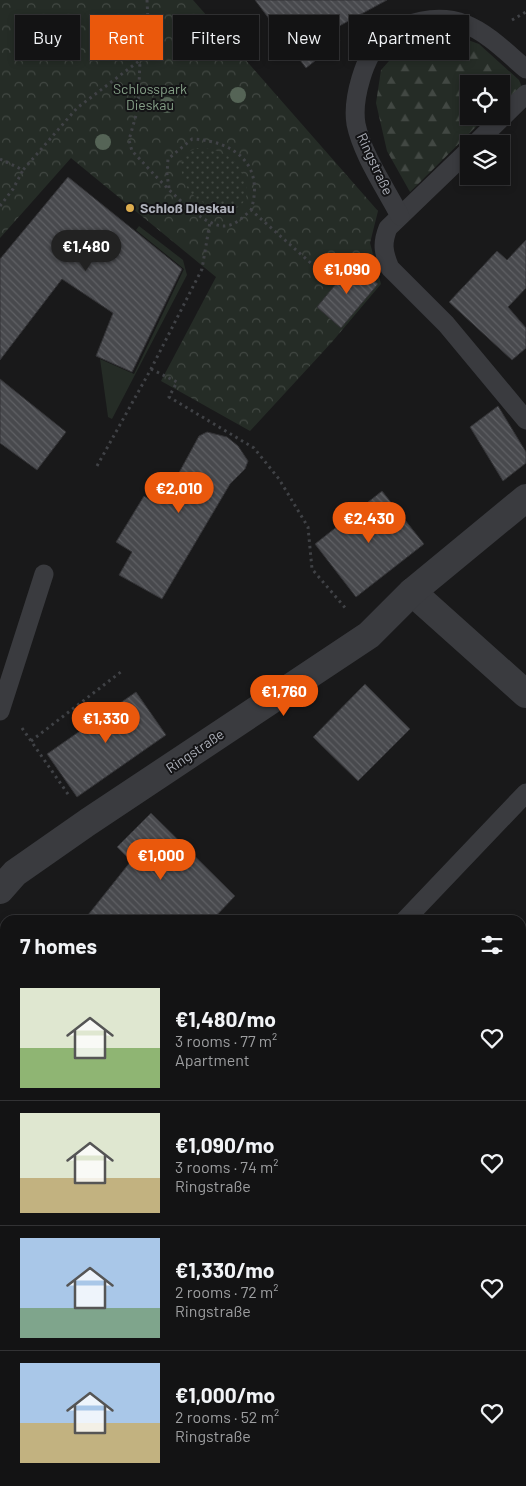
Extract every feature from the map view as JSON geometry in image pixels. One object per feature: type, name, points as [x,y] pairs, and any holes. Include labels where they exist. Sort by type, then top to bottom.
[{"type":"street","name":"Ringstraße","points":[[0,890],[15,874],[88,822],[369,635],[412,592],[526,498]]},
{"type":"street","points":[[412,592],[526,694]]},
{"type":"lane","name":"Ringstraße","points":[[400,216],[369,157],[356,124],[355,99],[371,57],[382,39],[412,23],[438,19],[464,23],[501,47],[526,69]]},
{"type":"lane","points":[[484,135],[526,94]]},
{"type":"lane","points":[[460,159],[388,228],[383,242],[385,256],[390,268],[446,324],[526,420]]},
{"type":"lane","points":[[2,706],[44,574]]},
{"type":"lane","points":[[411,915],[526,793]]},
{"type":"path","points":[[147,0],[148,22],[140,61],[138,108],[129,140],[132,151],[181,201],[210,222],[224,226],[238,222],[251,210],[255,197],[256,183],[250,166],[238,152],[210,140],[192,139],[168,160],[166,174],[170,188]]},
{"type":"path","points":[[510,21],[526,12]]},
{"type":"path","points":[[0,206],[13,189],[23,170],[77,108],[140,61]]},
{"type":"path","points":[[0,159],[23,170]]},
{"type":"path","points":[[251,210],[332,281]]},
{"type":"path","points":[[97,466],[151,368],[202,269],[210,222]]},
{"type":"path","points":[[151,368],[177,382],[169,398],[254,448],[273,471],[308,527],[312,569],[369,635]]},
{"type":"path","points":[[31,741],[122,671]]},
{"type":"path","points":[[2,706],[31,741],[88,822]]},
{"type":"green space","name":"Schlosspark Dieskau","points":[[0,0],[193,0],[206,15],[173,15],[173,60],[246,60],[378,211],[370,243],[381,284],[332,342],[250,431],[161,381],[216,277],[71,158],[0,238]]},
{"type":"green space","points":[[469,40],[479,44],[519,80],[522,87],[510,97],[510,75],[460,75],[460,125],[478,125],[468,135],[460,135],[460,143],[410,192],[387,151],[376,103],[381,70],[390,60],[469,60]]},
{"type":"green space","points":[[197,148],[221,152],[239,167],[247,192],[245,199],[239,207],[231,210],[215,208],[199,200],[188,189],[180,164],[188,152]]},
{"type":"green space","points":[[139,226],[183,260],[187,275],[112,419],[108,417],[100,359],[134,374],[184,269],[136,230]]},
{"type":"building","points":[[255,0],[387,0],[360,15],[349,15],[349,21],[339,26],[339,15],[269,15],[269,19]]},
{"type":"building","points":[[300,60],[316,60],[306,68]]},
{"type":"building","name":"Schloß Dieskau","points":[[68,177],[182,269],[132,372],[96,356],[113,313],[62,279],[0,360],[0,259]]},
{"type":"building","points":[[526,240],[526,288],[508,307],[526,328],[526,348],[512,360],[449,302],[497,251],[507,260]]},
{"type":"building","points":[[353,263],[378,284],[341,328],[317,307]]},
{"type":"building","points":[[0,379],[66,432],[37,470],[0,443]]},
{"type":"building","points":[[498,406],[526,452],[526,463],[503,481],[470,427]]},
{"type":"building","points":[[207,432],[227,437],[238,446],[248,461],[245,469],[230,484],[162,599],[119,575],[132,552],[116,542],[144,496],[150,500],[160,485],[169,491],[199,436]]},
{"type":"building","points":[[382,491],[424,544],[356,597],[315,544]]},
{"type":"building","points":[[365,684],[410,729],[358,781],[313,737]]},
{"type":"building","points":[[136,692],[166,735],[77,797],[47,754]]},
{"type":"building","points":[[151,813],[235,896],[217,915],[88,915],[131,861],[117,847]]},
{"type":"place","name":"Schloß Dieskau","points":[[130,208]]}]
